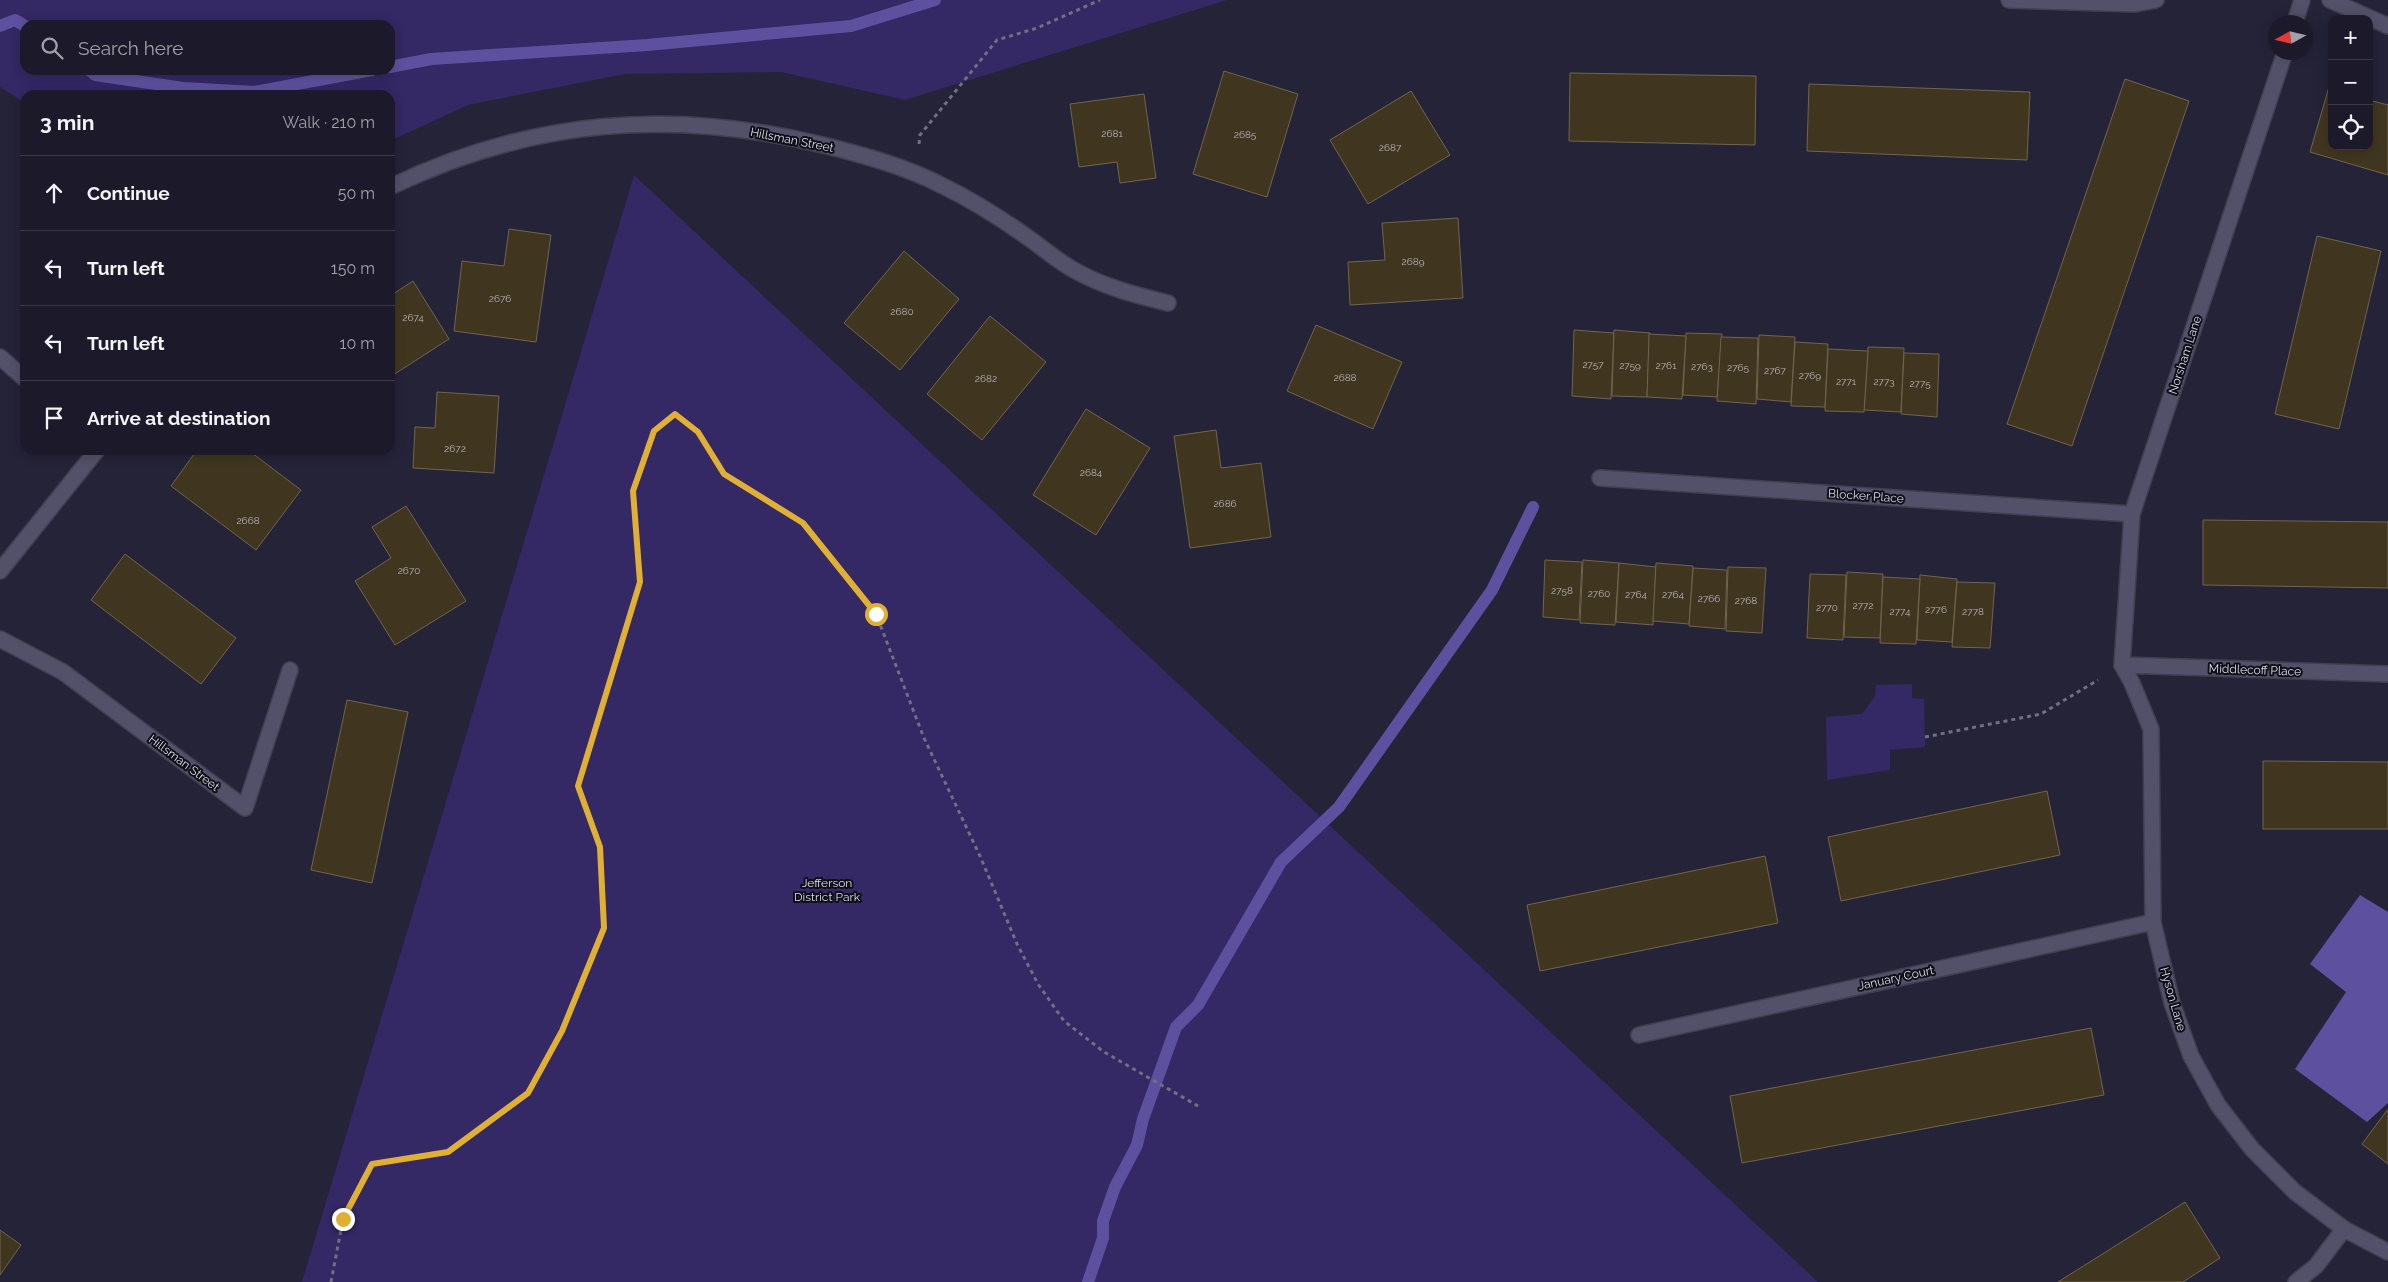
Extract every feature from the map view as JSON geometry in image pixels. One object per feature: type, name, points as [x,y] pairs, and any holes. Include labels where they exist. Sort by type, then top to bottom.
[{"type":"street","points":[[2008,0],[2135,4],[2156,0]]},
{"type":"street","points":[[2297,15],[2302,0]]},
{"type":"street","points":[[2330,0],[2388,26]]},
{"type":"street","name":"Norsham Lane","points":[[2122,666],[2132,514],[2282,60]]},
{"type":"street","name":"Hillsman Street","points":[[395,185],[429,168],[506,142],[565,130],[644,123],[722,126],[803,140],[873,158],[941,184],[1004,221],[1073,270],[1118,290],[1168,303]]},
{"type":"street","points":[[0,357],[20,375]]},
{"type":"street","points":[[0,571],[93,455]]},
{"type":"street","name":"Blocker Place","points":[[1600,478],[2132,514]]},
{"type":"street","name":"Hillsman Street","points":[[0,639],[63,672],[245,808],[290,670]]},
{"type":"street","name":"Middlecoff Place","points":[[2122,666],[2388,674]]},
{"type":"street","name":"Hyson Lane","points":[[2122,666],[2132,683],[2151,729],[2153,922],[2175,1012],[2191,1056],[2218,1105],[2252,1149],[2295,1192],[2344,1228],[2388,1252]]},
{"type":"street","name":"January Court","points":[[1640,1034],[2153,922]]},
{"type":"street","points":[[2296,1282],[2316,1266],[2344,1228]]},
{"type":"path","points":[[915,174],[920,135],[998,40],[1036,28],[1100,0]]},
{"type":"path","points":[[331,1282],[343,1219],[372,1164],[448,1152],[528,1093],[562,1031],[604,928],[600,847],[578,786],[640,582],[633,491],[654,431],[675,414],[698,432],[724,474],[803,523],[876,614],[924,738],[980,856],[1016,944],[1038,984],[1064,1021],[1104,1052],[1198,1106]]},
{"type":"path","points":[[1925,737],[2041,714],[2122,666]]},
{"type":"green space","points":[[0,0],[1227,0],[905,100],[781,72],[625,74],[468,105],[395,139],[395,90],[20,90],[20,100],[0,87]]},
{"type":"green space","name":"Jefferson District Park","points":[[634,175],[1818,1282],[302,1282]]},
{"type":"green space","points":[[1912,684],[1912,698],[1924,699],[1925,747],[1890,750],[1890,770],[1827,780],[1826,717],[1862,714],[1875,696],[1876,685]]},
{"type":"shaded area","points":[[2360,895],[2388,912],[2388,1103],[2367,1122],[2295,1069],[2346,992],[2310,964]]},
{"type":"building","points":[[1224,71],[1298,94],[1267,197],[1193,174]]},
{"type":"building","points":[[1570,73],[1756,76],[1755,145],[1569,141]]},
{"type":"building","points":[[2125,79],[2189,101],[2072,446],[2007,424]]},
{"type":"building","points":[[1809,84],[2030,92],[2027,160],[1807,151]]},
{"type":"building","points":[[2328,90],[2328,150],[2373,150],[2373,101],[2388,105],[2388,175],[2310,152]]},
{"type":"building","points":[[1411,91],[1450,155],[1368,204],[1330,140]]},
{"type":"building","points":[[1144,94],[1156,178],[1120,183],[1117,162],[1079,167],[1070,104]]},
{"type":"building","points":[[1458,218],[1463,298],[1350,305],[1348,262],[1385,260],[1382,223]]},
{"type":"building","points":[[509,229],[551,235],[536,342],[454,331],[462,261],[504,266]]},
{"type":"building","points":[[2317,236],[2381,251],[2339,429],[2275,414]]},
{"type":"building","points":[[904,251],[959,299],[900,370],[844,323]]},
{"type":"building","points":[[413,281],[449,339],[395,374],[395,293]]},
{"type":"building","points":[[990,316],[1046,362],[982,440],[927,394]]},
{"type":"building","points":[[1316,325],[1402,362],[1373,429],[1287,391]]},
{"type":"building","points":[[1574,330],[1614,333],[1611,399],[1572,396]]},
{"type":"building","points":[[1614,330],[1650,333],[1647,397],[1612,396]]},
{"type":"building","points":[[1686,333],[1722,334],[1717,397],[1683,395]]},
{"type":"building","points":[[1649,334],[1686,336],[1682,399],[1647,397]]},
{"type":"building","points":[[1759,335],[1795,337],[1791,402],[1757,399]]},
{"type":"building","points":[[1721,337],[1758,338],[1756,404],[1717,401]]},
{"type":"building","points":[[1795,342],[1828,344],[1825,407],[1791,406]]},
{"type":"building","points":[[1868,347],[1904,348],[1901,412],[1864,410]]},
{"type":"building","points":[[1828,349],[1868,351],[1864,412],[1825,411]]},
{"type":"building","points":[[1904,353],[1939,354],[1937,417],[1901,414]]},
{"type":"building","points":[[437,392],[499,396],[494,473],[413,468],[415,427],[435,428]]},
{"type":"building","points":[[1086,409],[1150,448],[1096,535],[1033,495]]},
{"type":"building","points":[[1216,430],[1221,468],[1261,463],[1271,537],[1190,548],[1174,436]]},
{"type":"building","points":[[193,455],[255,455],[301,490],[256,550],[171,486]]},
{"type":"building","points":[[406,506],[466,601],[395,645],[355,581],[391,558],[372,527]]},
{"type":"building","points":[[2203,520],[2388,522],[2388,588],[2203,585]]},
{"type":"building","points":[[125,554],[236,638],[201,684],[91,600]]},
{"type":"building","points":[[1545,560],[1582,562],[1579,620],[1543,617]]},
{"type":"building","points":[[1583,560],[1619,563],[1615,625],[1580,623]]},
{"type":"building","points":[[1619,563],[1656,567],[1653,625],[1616,622]]},
{"type":"building","points":[[1656,563],[1693,566],[1689,624],[1653,621]]},
{"type":"building","points":[[1728,567],[1766,568],[1762,633],[1726,631]]},
{"type":"building","points":[[1693,568],[1727,570],[1725,629],[1689,626]]},
{"type":"building","points":[[1847,572],[1883,574],[1880,638],[1844,637]]},
{"type":"building","points":[[1810,574],[1846,575],[1843,640],[1807,638]]},
{"type":"building","points":[[1920,575],[1957,579],[1952,642],[1917,640]]},
{"type":"building","points":[[1883,577],[1920,579],[1916,644],[1880,643]]},
{"type":"building","points":[[1957,582],[1995,583],[1990,648],[1952,647]]},
{"type":"building","points":[[347,700],[408,712],[372,883],[311,870]]},
{"type":"building","points":[[2263,761],[2388,762],[2388,829],[2263,829]]},
{"type":"building","points":[[2047,791],[2060,855],[1841,901],[1828,837]]},
{"type":"building","points":[[1765,856],[1778,923],[1540,971],[1527,905]]},
{"type":"building","points":[[2091,1028],[2104,1095],[1742,1163],[1730,1096]]},
{"type":"building","points":[[2388,1109],[2388,1164],[2362,1144]]},
{"type":"building","points":[[2185,1202],[2220,1258],[2183,1282],[2058,1282]]},
{"type":"building","points":[[0,1230],[21,1245],[0,1275]]},
{"type":"waterway","points":[[395,66],[431,59],[647,45],[851,26],[935,0]]},
{"type":"waterway","points":[[0,26],[15,20],[20,23]]},
{"type":"waterway","points":[[95,75],[183,88],[218,90]]},
{"type":"waterway","points":[[265,90],[345,75]]},
{"type":"waterway","points":[[1088,1282],[1103,1238],[1103,1221],[1115,1187],[1137,1145],[1143,1119],[1176,1027],[1198,1005],[1281,862],[1339,807],[1492,590],[1533,507]]},
{"type":"route","points":[[343,1219],[372,1164],[448,1152],[528,1093],[562,1031],[604,928],[600,847],[578,786],[640,582],[633,491],[654,431],[675,414],[698,432],[724,474],[803,523],[876,614]]}]
